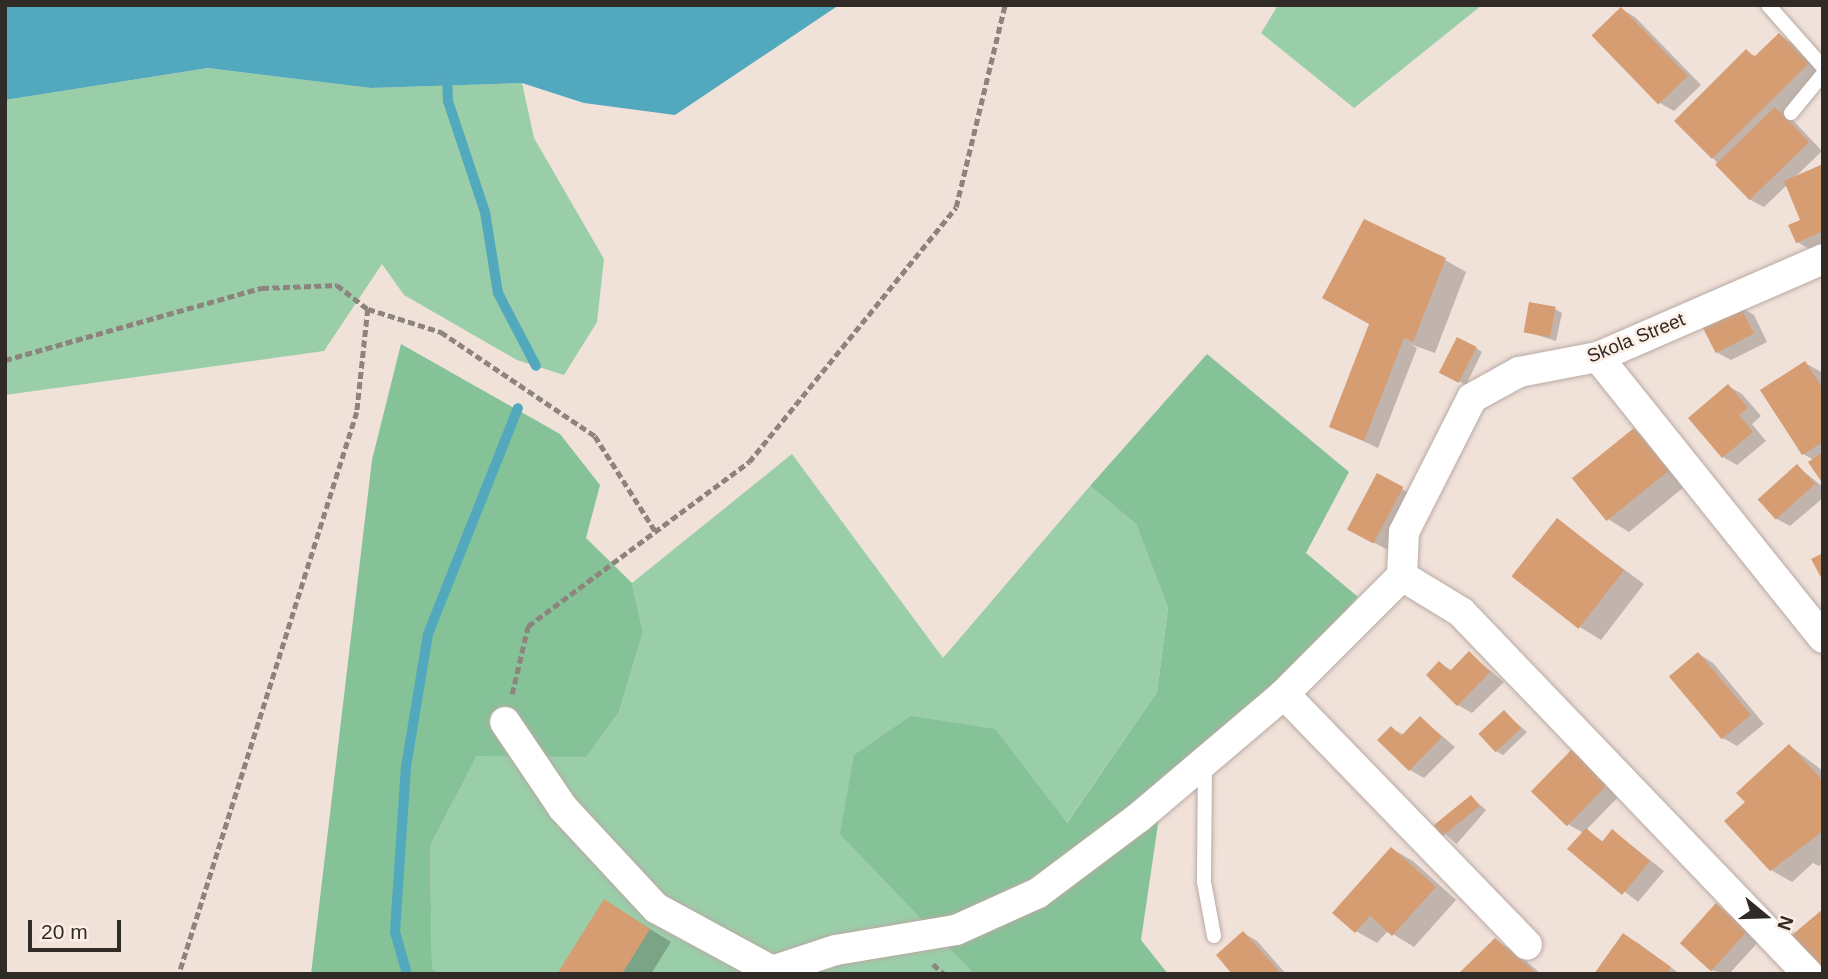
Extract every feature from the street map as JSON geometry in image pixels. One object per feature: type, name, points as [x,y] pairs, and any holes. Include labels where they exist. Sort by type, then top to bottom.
[{"type":"street","name":"Skola Street","points":[[1402,576],[1404,532],[1472,398],[1519,372],[1598,357],[1823,259]]},
{"type":"street","points":[[1598,357],[1823,638]]},
{"type":"street","points":[[505,722],[564,808],[656,908],[772,971],[836,950],[956,930],[1038,893],[1205,761],[1284,694],[1402,576],[1461,612],[1808,974]]},
{"type":"street","points":[[1284,694],[1527,945]]},
{"type":"lane","points":[[1768,5],[1823,67]]},
{"type":"lane","points":[[1791,113],[1823,74]]},
{"type":"lane","points":[[1205,761],[1204,882],[1214,936]]},
{"type":"path","points":[[505,722],[527,626],[749,462],[956,207],[1005,5]]},
{"type":"path","points":[[5,360],[262,288],[337,285],[368,309],[441,332],[595,436],[656,532]]},
{"type":"path","points":[[180,974],[356,412],[368,309]]},
{"type":"green space","points":[[1278,5],[1482,5],[1354,108],[1261,33]]},
{"type":"green space","points":[[208,68],[371,88],[522,83],[534,138],[604,259],[597,322],[564,375],[517,360],[404,295],[382,264],[324,351],[5,395],[5,100]]},
{"type":"green space","points":[[401,344],[560,434],[600,485],[586,538],[632,583],[643,632],[619,712],[586,757],[477,756],[430,846],[432,968],[438,974],[311,974],[372,460]]},
{"type":"green space","points":[[1207,354],[1349,472],[1306,553],[1358,597],[1283,678],[1165,776],[1141,940],[1168,974],[974,974],[840,834],[854,755],[911,716],[995,729],[1067,823],[1157,692],[1168,608],[1136,524],[1090,486]]},
{"type":"green space","points":[[792,454],[943,658],[1090,486],[1136,524],[1168,608],[1157,692],[1066,824],[1033,783],[841,834],[974,974],[438,974],[432,968],[430,846],[477,756],[586,756],[619,712],[643,632],[632,583]]},
{"type":"water","points":[[5,5],[839,5],[675,115],[584,103],[522,83],[371,88],[208,68],[5,100]]},
{"type":"building","points":[[1621,7],[1688,76],[1658,105],[1592,35]]},
{"type":"building","points":[[1779,33],[1809,63],[1712,159],[1674,121],[1746,49],[1754,57]]},
{"type":"building","points":[[1775,107],[1809,142],[1749,200],[1715,165]]},
{"type":"building","points":[[1823,164],[1823,231],[1796,243],[1788,225],[1800,220],[1784,181]]},
{"type":"building","points":[[1364,219],[1446,258],[1413,342],[1404,338],[1364,441],[1329,427],[1369,324],[1322,298]]},
{"type":"building","points":[[1529,302],[1556,307],[1550,337],[1524,333]]},
{"type":"building","points":[[1739,304],[1754,333],[1716,353],[1701,324]]},
{"type":"building","points":[[1457,337],[1477,347],[1458,383],[1439,373]]},
{"type":"building","points":[[1805,361],[1823,389],[1823,442],[1802,455],[1760,390]]},
{"type":"building","points":[[1728,384],[1748,408],[1739,415],[1753,432],[1722,458],[1688,418]]},
{"type":"building","points":[[1634,428],[1669,471],[1606,521],[1572,478]]},
{"type":"building","points":[[1823,452],[1823,484],[1808,462]]},
{"type":"building","points":[[1797,464],[1815,484],[1776,520],[1758,499]]},
{"type":"building","points":[[1377,473],[1403,487],[1373,544],[1347,530]]},
{"type":"building","points":[[1557,518],[1624,570],[1578,629],[1511,576]]},
{"type":"building","points":[[1823,553],[1823,581],[1811,559]]},
{"type":"building","points":[[1469,651],[1490,672],[1457,706],[1426,675],[1439,661],[1450,671]]},
{"type":"building","points":[[1698,652],[1751,715],[1722,739],[1669,676]]},
{"type":"building","points":[[1504,710],[1521,728],[1495,752],[1478,734]]},
{"type":"building","points":[[1420,716],[1442,737],[1409,771],[1377,740],[1391,726],[1401,736]]},
{"type":"building","points":[[1789,744],[1823,781],[1823,831],[1770,871],[1724,821],[1745,802],[1736,793]]},
{"type":"building","points":[[1574,747],[1610,782],[1567,826],[1531,792]]},
{"type":"building","points":[[1471,795],[1480,806],[1443,836],[1434,825]]},
{"type":"building","points":[[1586,828],[1602,842],[1612,829],[1650,861],[1622,895],[1567,849]]},
{"type":"building","points":[[1391,847],[1436,887],[1392,936],[1370,916],[1355,933],[1332,913]]},
{"type":"building","points":[[604,899],[650,929],[622,974],[557,974]]},
{"type":"building","points":[[1716,903],[1747,931],[1711,971],[1680,943]]},
{"type":"building","points":[[1823,909],[1823,972],[1792,935]]},
{"type":"building","points":[[1243,931],[1278,970],[1274,974],[1232,974],[1216,955]]},
{"type":"building","points":[[1623,933],[1671,967],[1667,974],[1594,974]]},
{"type":"building","points":[[1495,938],[1537,974],[1458,974]]},
{"type":"waterway","points":[[447,74],[448,101],[485,212],[498,293],[536,366]]},
{"type":"waterway","points":[[407,974],[395,932],[406,767],[428,634],[518,408]]}]
